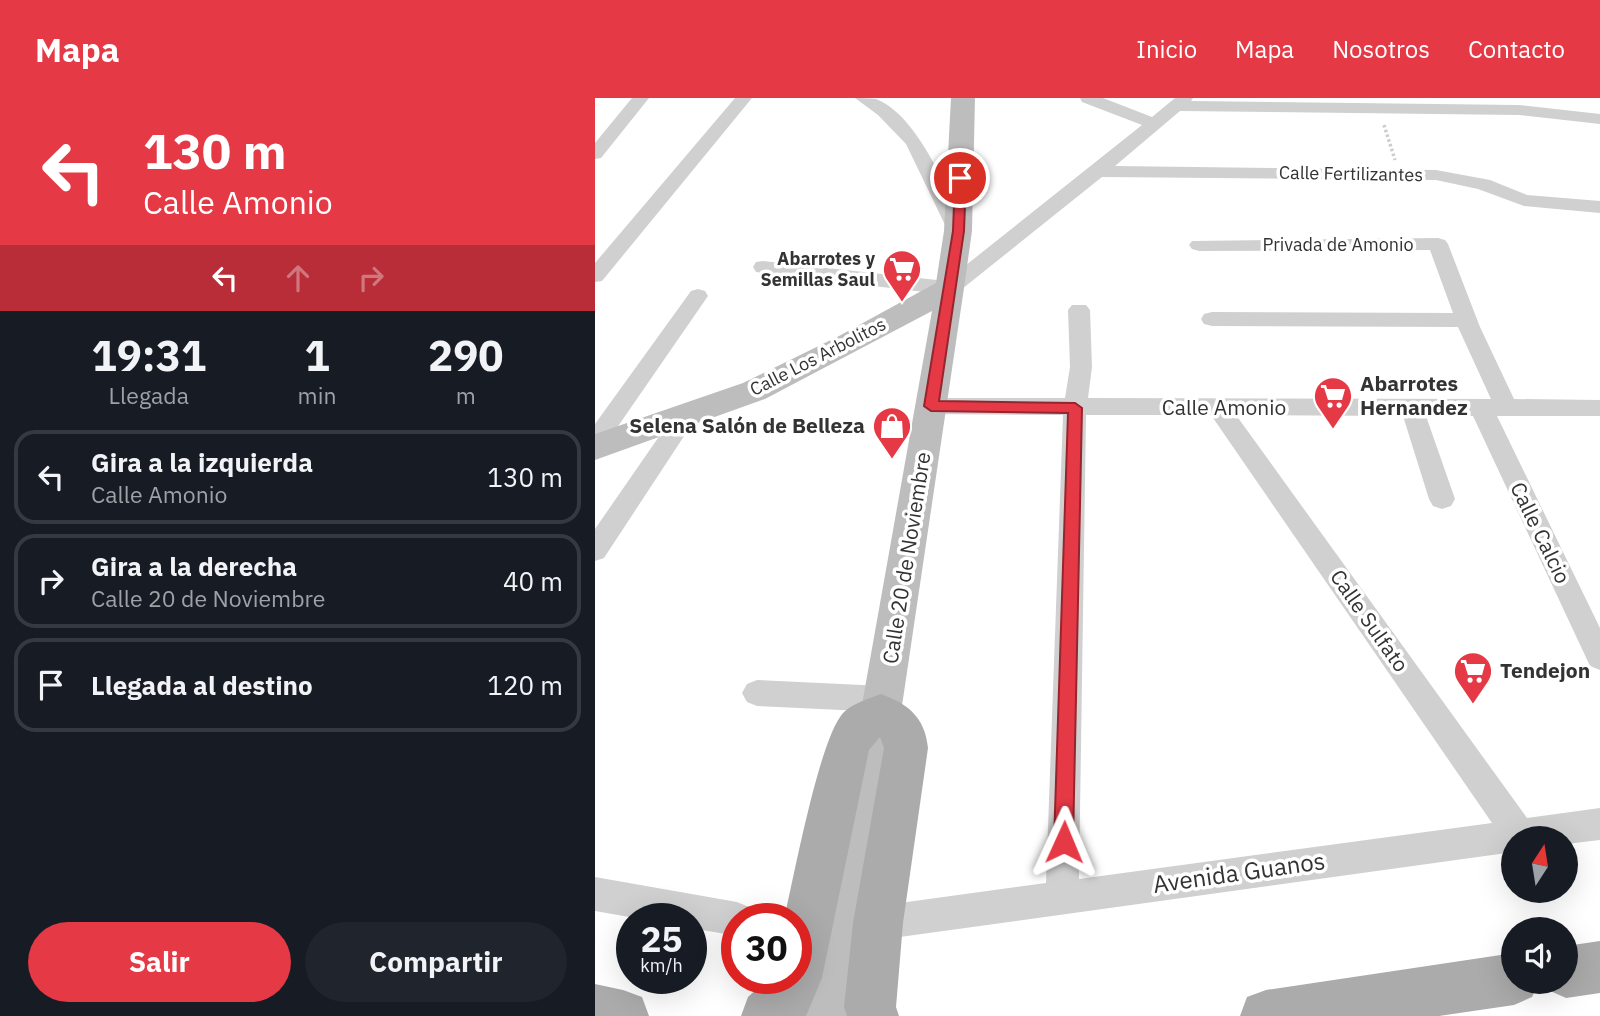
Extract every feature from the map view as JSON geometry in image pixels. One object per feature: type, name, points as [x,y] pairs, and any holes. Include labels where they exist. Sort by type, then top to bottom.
[{"type":"main road","name":"Calle 20 de Noviembre","points":[[827,1016],[879,722],[950,288],[958,231],[963,98]]},
{"type":"main road","name":"Calle Los Arbolitos","points":[[595,445],[684,418],[754,391],[850,343],[950,288]]},
{"type":"main road","points":[[809,903],[854,731],[866,720],[895,720],[902,728],[906,748],[878,923],[871,997],[873,1016]]},
{"type":"main road","points":[[1578,970],[1600,967]]},
{"type":"main road","points":[[1266,1016],[1501,981]]},
{"type":"main road","points":[[767,1016],[789,994]]},
{"type":"main road","points":[[595,1010],[623,1016]]},
{"type":"street","points":[[595,154],[641,98]]},
{"type":"street","points":[[595,276],[744,98]]},
{"type":"street","points":[[863,98],[884,111],[914,142],[958,231]]},
{"type":"street","points":[[1087,98],[1154,124]]},
{"type":"street","points":[[1179,102],[1519,110],[1600,119]]},
{"type":"street","name":"Calle Los Arbolitos","points":[[950,288],[1098,171],[1179,102]]},
{"type":"street","name":"Calle Fertilizantes","points":[[1098,171],[1436,175],[1483,184],[1524,200],[1600,207]]},
{"type":"street","name":"Privada de Amonio","points":[[1199,245],[1438,244],[1466,320],[1491,379],[1507,407]]},
{"type":"street","points":[[763,267],[950,288]]},
{"type":"street","points":[[595,445],[698,296]]},
{"type":"street","points":[[1062,897],[1075,408],[1081,367],[1079,310]]},
{"type":"street","points":[[1212,319],[1466,320]]},
{"type":"street","name":"Calle Amonio","points":[[931,406],[1600,408]]},
{"type":"street","name":"Calle Sulfato","points":[[1218,407],[1514,826]]},
{"type":"street","name":"Calle Calcio","points":[[1481,408],[1600,657]]},
{"type":"street","points":[[1412,409],[1442,499]]},
{"type":"street","points":[[595,550],[684,418]]},
{"type":"street","points":[[757,693],[879,722]]},
{"type":"street","name":"Avenida Guanos","points":[[1579,827],[1600,824]]},
{"type":"street","name":"Avenida Guanos","points":[[878,923],[1501,838]]},
{"type":"street","points":[[595,894],[721,916]]},
{"type":"path","points":[[1378,108],[1399,175]]},
{"type":"place","name":"Abarrotes y Semillas Saul","points":[[902,303]]},
{"type":"place","name":"Abarrotes Hernandez","points":[[1333,430]]},
{"type":"place","name":"Selena Salón de Belleza","points":[[892,460]]},
{"type":"place","name":"Tendejon","points":[[1473,705]]},
{"type":"route","points":[[960,178],[958,231],[931,406],[1075,408],[1064,842]]}]
